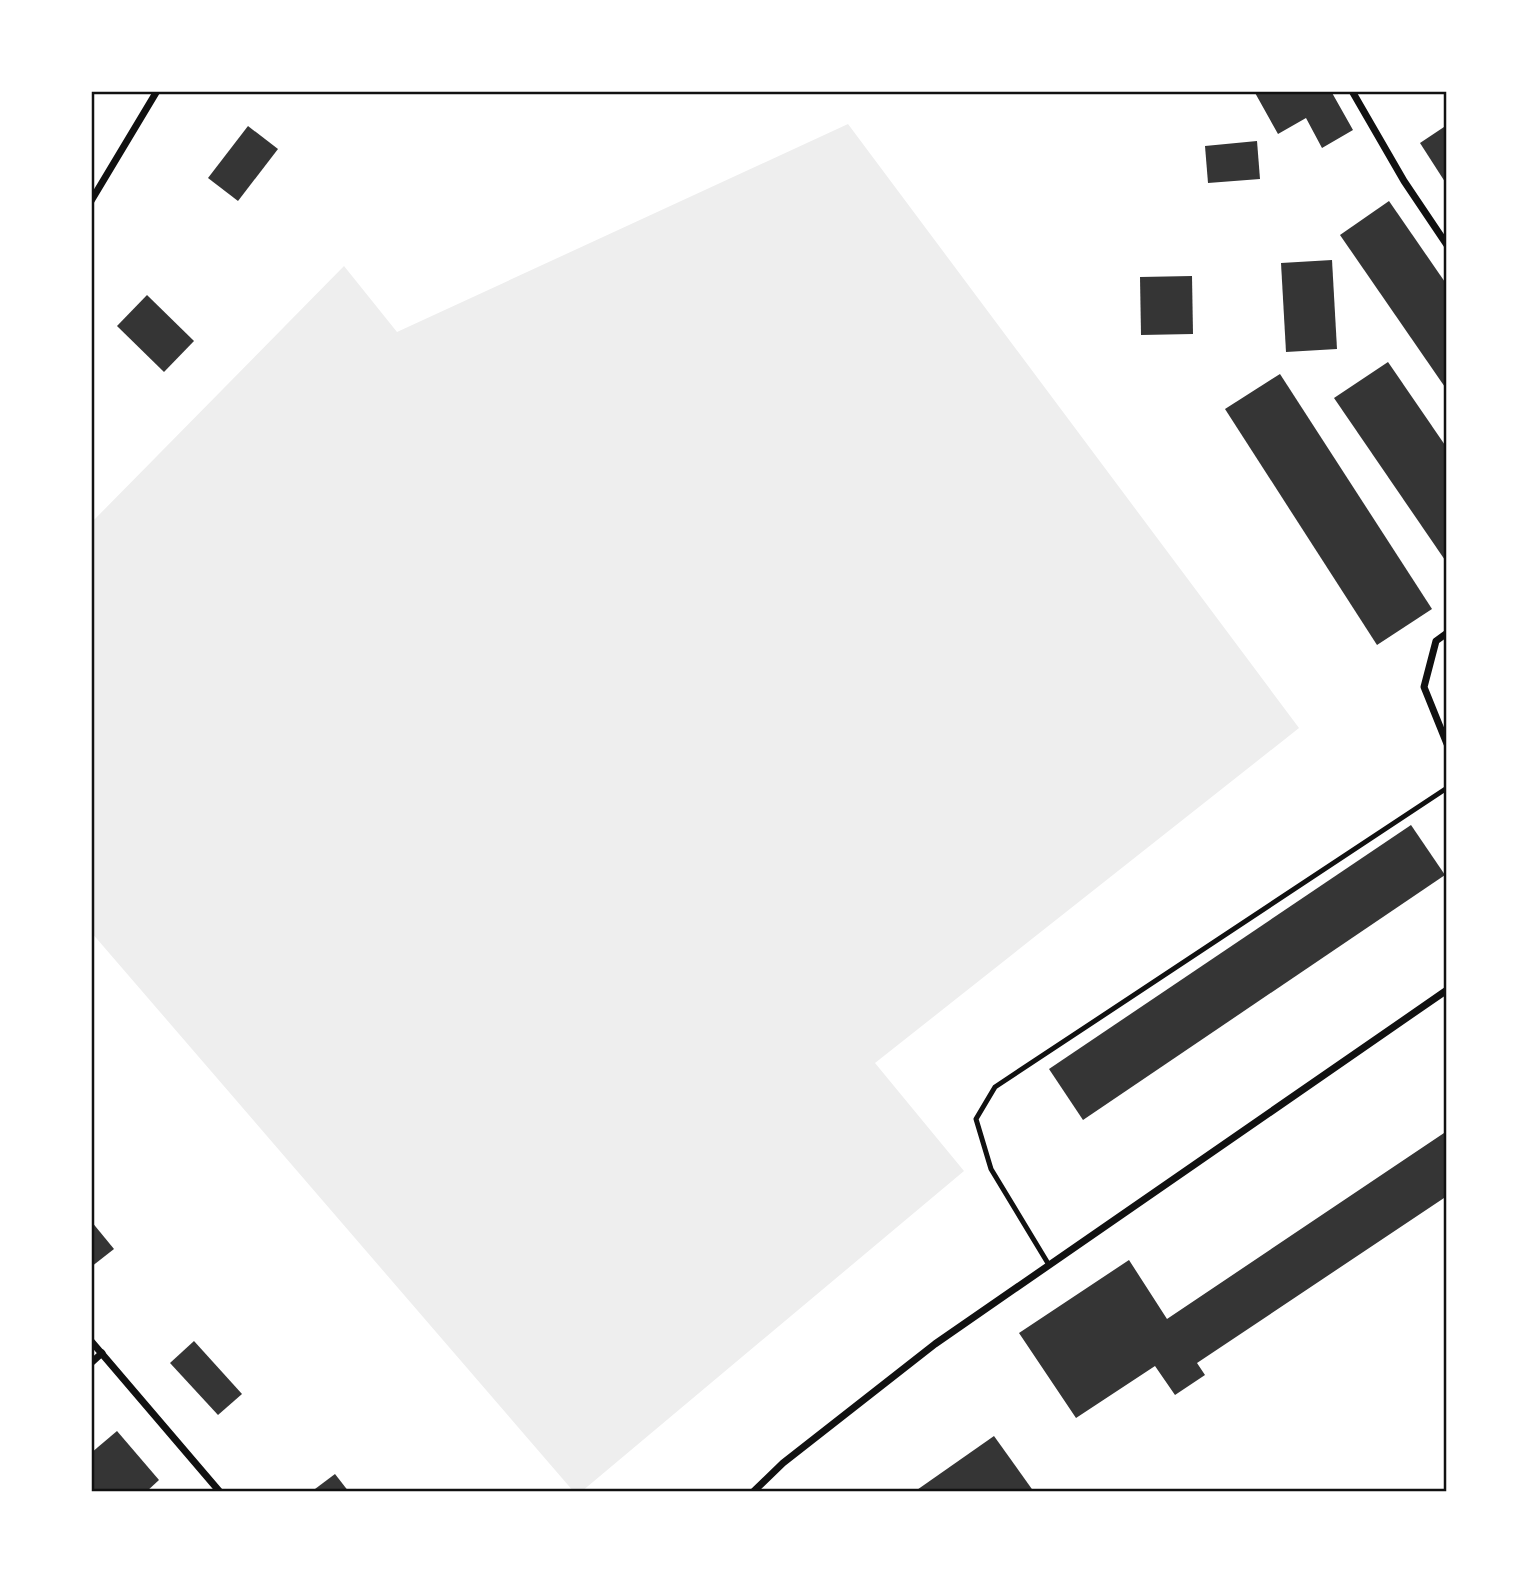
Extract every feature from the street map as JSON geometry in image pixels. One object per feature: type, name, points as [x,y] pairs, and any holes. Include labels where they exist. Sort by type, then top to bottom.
[{"type":"street","points":[[91,201],[157,91]]},
{"type":"street","points":[[1352,91],[1404,181],[1447,244]]},
{"type":"street","points":[[1447,633],[1436,641],[1424,687],[1447,744]]},
{"type":"street","points":[[752,1492],[783,1463],[935,1344],[1447,990]]},
{"type":"street","points":[[91,1341],[220,1492]]},
{"type":"street","points":[[91,1363],[102,1353]]},
{"type":"lane","points":[[1049,1265],[991,1169],[976,1119],[995,1087],[1447,788]]},
{"type":"shaded area","points":[[848,124],[1299,728],[875,1063],[964,1171],[581,1492],[574,1492],[91,932],[91,523],[344,266],[397,332]]},
{"type":"building","points":[[1254,91],[1331,91],[1353,130],[1322,148],[1306,118],[1278,134]]},
{"type":"building","points":[[1447,125],[1447,185],[1420,143]]},
{"type":"building","points":[[248,126],[278,149],[238,201],[208,178]]},
{"type":"building","points":[[1257,141],[1260,179],[1208,183],[1205,146]]},
{"type":"building","points":[[1389,201],[1447,285],[1447,390],[1340,235]]},
{"type":"building","points":[[1332,260],[1337,349],[1286,352],[1281,263]]},
{"type":"building","points":[[1192,276],[1193,334],[1141,335],[1140,277]]},
{"type":"building","points":[[147,295],[194,341],[164,372],[117,326]]},
{"type":"building","points":[[1388,362],[1447,448],[1447,563],[1334,398]]},
{"type":"building","points":[[1280,374],[1432,609],[1377,645],[1225,409]]},
{"type":"building","points":[[1411,825],[1445,875],[1083,1120],[1049,1069]]},
{"type":"building","points":[[1447,1131],[1447,1196],[1197,1363],[1205,1375],[1175,1395],[1155,1366],[1076,1418],[1019,1333],[1129,1260],[1167,1319]]},
{"type":"building","points":[[91,1221],[114,1249],[91,1267]]},
{"type":"building","points":[[194,1341],[242,1394],[218,1415],[170,1363]]},
{"type":"building","points":[[117,1431],[159,1480],[146,1492],[91,1492],[91,1453]]},
{"type":"building","points":[[994,1436],[1034,1492],[914,1492]]},
{"type":"building","points":[[335,1474],[349,1492],[311,1492]]}]
